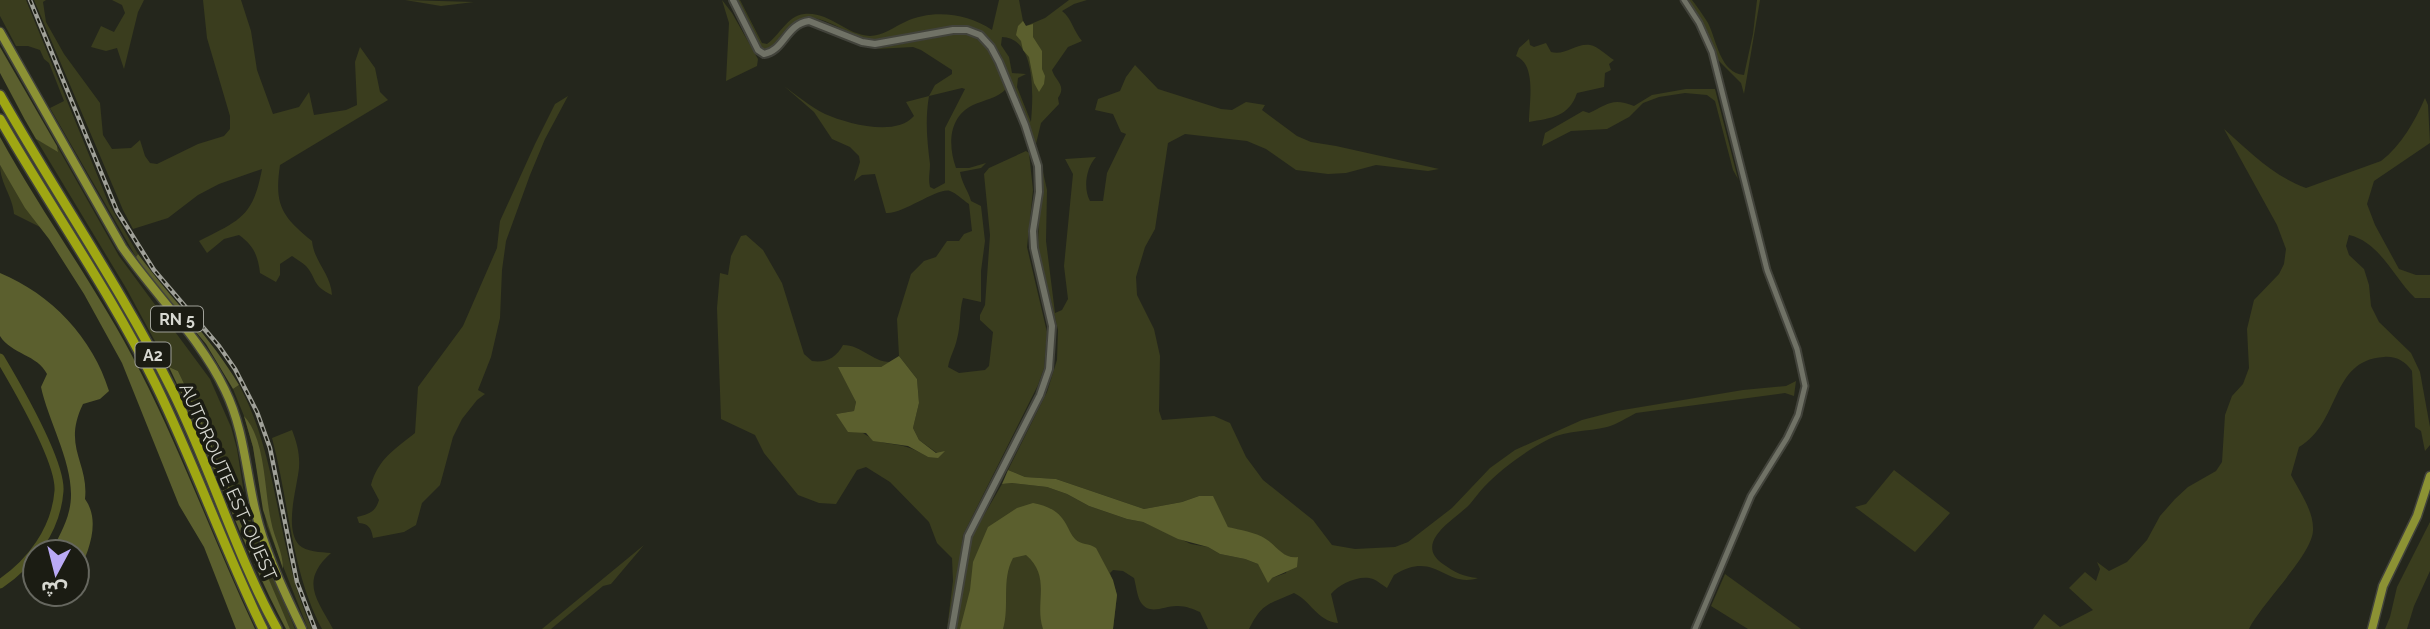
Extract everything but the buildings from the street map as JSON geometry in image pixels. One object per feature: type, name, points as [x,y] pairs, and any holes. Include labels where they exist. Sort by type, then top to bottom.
[{"type":"highway","name":"AUTOROUTE EST-OUEST","points":[[0,95],[172,389],[237,544],[277,629]]},
{"type":"highway","name":"AUTOROUTE EST-OUEST","points":[[0,119],[107,297],[155,384],[263,629]]},
{"type":"main road","name":"RN 5","points":[[0,32],[122,247],[200,348],[225,390],[245,447],[259,524],[302,629]]},
{"type":"main road","points":[[2372,629],[2383,586],[2417,516],[2430,476]]},
{"type":"street","points":[[733,0],[758,50],[764,54],[773,51],[793,27],[809,20],[863,42],[875,44],[953,30],[974,33],[984,39],[994,52],[1025,125],[1038,166],[1039,192],[1033,231],[1034,248],[1050,312],[1051,356],[1040,395],[968,536],[952,629]]},
{"type":"street","points":[[1684,0],[1699,23],[1712,52],[1767,270],[1797,349],[1805,387],[1798,415],[1750,498],[1695,629]]},
{"type":"green space","points":[[0,0],[26,0],[109,204],[138,254],[136,257],[50,108],[64,101],[49,63],[40,50],[16,46],[0,16]]},
{"type":"green space","points":[[34,0],[46,0],[43,2],[46,22],[64,54],[100,103],[103,135],[112,149],[131,148],[140,140],[150,163],[157,164],[198,144],[224,136],[230,129],[230,116],[207,38],[203,0],[241,0],[251,31],[257,70],[273,114],[299,107],[309,92],[314,115],[346,110],[357,105],[355,62],[360,47],[375,68],[380,92],[388,100],[280,165],[278,179],[282,209],[312,241],[332,295],[321,288],[306,266],[292,256],[280,264],[280,275],[276,282],[260,273],[254,251],[239,235],[224,239],[207,253],[199,241],[243,215],[254,198],[262,169],[219,184],[198,195],[168,218],[133,229]]},
{"type":"green space","points":[[112,0],[144,0],[138,12],[124,69],[117,48],[106,51],[91,47],[101,26],[114,32],[125,13],[122,5]]},
{"type":"green space","points":[[405,0],[474,2],[441,6]]},
{"type":"green space","points":[[722,0],[758,59],[757,66],[726,81],[729,23]]},
{"type":"green space","points":[[737,0],[740,0],[762,43],[767,44],[788,22],[804,14],[821,16],[853,32],[874,36],[915,18],[938,14],[972,20],[992,30],[999,0],[1019,0],[1026,26],[1045,18],[1069,0],[1087,0],[1062,11],[1082,41],[1068,47],[1052,70],[1061,86],[1059,104],[1041,123],[1035,148],[1001,55],[991,40],[967,27],[872,40],[820,19],[803,18],[788,27],[769,49],[764,50]],"holes":[[[1002,37],[1013,40],[1022,47],[1030,71],[1031,122],[1017,87],[1018,78],[1026,74],[1012,73],[1009,57],[1001,45]]]},
{"type":"green space","points":[[1688,0],[1692,0],[1708,23],[1724,62],[1736,73],[1744,75],[1757,0],[1760,0],[1744,94],[1741,83],[1716,58],[1702,22]]},
{"type":"green space","points":[[1023,21],[1026,26],[1033,24],[1033,37],[1042,51],[1042,69],[1045,76],[1039,92],[1034,83],[1029,57],[1016,35],[1018,26]]},
{"type":"green space","points":[[961,33],[971,36],[979,40],[991,54],[1006,89],[995,97],[965,110],[952,133],[956,168],[969,168],[986,163],[981,168],[960,172],[971,201],[981,206],[985,241],[981,302],[963,298],[958,334],[948,367],[959,373],[985,370],[989,366],[993,332],[980,320],[985,305],[990,235],[984,174],[989,168],[1026,151],[1029,153],[1033,190],[1027,247],[1047,332],[1044,368],[963,535],[947,629],[953,581],[952,558],[937,543],[929,522],[890,482],[866,467],[857,470],[836,504],[819,503],[798,495],[764,453],[755,435],[721,419],[717,308],[720,273],[728,275],[731,256],[741,236],[746,235],[763,250],[782,283],[804,354],[812,361],[822,361],[834,356],[843,345],[890,362],[881,367],[839,367],[856,402],[854,411],[836,414],[859,431],[879,441],[907,447],[928,457],[937,453],[919,440],[913,428],[919,403],[917,379],[899,356],[897,319],[911,274],[924,261],[936,257],[947,241],[959,241],[964,234],[972,231],[969,204],[952,192],[944,191],[901,210],[886,213],[875,174],[862,175],[854,181],[860,162],[859,156],[850,147],[832,139],[814,112],[784,86],[825,114],[859,125],[884,127],[896,126],[914,116],[906,102],[929,96],[935,85],[952,74],[952,70],[913,47],[875,49]],"holes":[[[965,89],[945,128],[945,183],[934,189],[930,187],[929,181],[929,96]]]},
{"type":"green space","points":[[1529,39],[1530,45],[1534,47],[1546,43],[1551,52],[1556,53],[1585,45],[1599,49],[1614,60],[1609,64],[1611,70],[1605,73],[1604,87],[1577,93],[1564,112],[1529,122],[1529,76],[1527,67],[1516,56],[1519,48]]},
{"type":"green space","points":[[0,47],[58,152],[36,139],[25,120],[0,73]]},
{"type":"green space","points":[[1135,65],[1158,89],[1221,109],[1232,110],[1246,102],[1265,105],[1262,110],[1297,136],[1311,142],[1439,169],[1428,171],[1376,165],[1346,173],[1328,174],[1296,170],[1266,149],[1247,141],[1185,134],[1168,143],[1155,229],[1145,247],[1136,277],[1137,295],[1154,329],[1160,356],[1159,411],[1162,420],[1214,416],[1230,423],[1246,457],[1263,480],[1313,520],[1332,545],[1355,549],[1395,547],[1408,542],[1452,508],[1490,468],[1515,450],[1582,420],[1617,411],[1743,390],[1786,386],[1796,381],[1794,396],[1785,393],[1636,413],[1607,427],[1549,439],[1498,473],[1434,539],[1432,547],[1435,556],[1443,564],[1459,574],[1478,578],[1457,579],[1430,567],[1420,566],[1394,575],[1387,588],[1373,579],[1356,579],[1331,594],[1338,623],[1319,615],[1294,593],[1263,609],[1249,629],[1208,629],[1200,612],[1192,609],[1173,606],[1153,609],[1144,606],[1137,593],[1134,578],[1123,571],[1113,570],[1110,573],[1117,595],[1113,629],[956,629],[972,536],[1002,484],[1047,487],[1089,506],[1143,522],[1191,544],[1258,564],[1272,578],[1286,573],[1291,558],[1279,552],[1266,539],[1228,527],[1212,496],[1199,496],[1144,509],[1056,479],[1025,477],[1008,470],[1047,392],[1057,360],[1058,330],[1038,247],[1043,192],[1041,163],[1047,190],[1046,241],[1055,313],[1062,310],[1068,299],[1064,266],[1073,174],[1065,159],[1096,157],[1088,172],[1086,184],[1090,201],[1103,201],[1107,173],[1126,134],[1121,132],[1113,114],[1095,110],[1098,99],[1120,91]]},
{"type":"green space","points":[[1686,89],[1715,89],[1738,179],[1733,170],[1715,101],[1707,95],[1685,93],[1659,97],[1643,103],[1629,117],[1607,129],[1571,131],[1542,146],[1545,133],[1583,111],[1589,113],[1615,102],[1634,106],[1652,95]]},
{"type":"green space","points":[[568,96],[545,139],[506,241],[500,318],[491,357],[478,390],[485,394],[462,419],[453,437],[440,485],[422,503],[416,525],[404,532],[373,538],[369,527],[359,523],[357,517],[371,512],[379,500],[371,485],[374,476],[388,455],[415,433],[418,387],[463,326],[497,248],[500,221],[535,144],[555,104]]},
{"type":"green space","points":[[2425,98],[2428,105],[2430,143],[2374,181],[2367,204],[2399,269],[2416,275],[2430,275],[2430,298],[2415,298],[2378,252],[2360,239],[2349,235],[2346,246],[2349,255],[2364,269],[2371,306],[2379,322],[2411,353],[2420,372],[2430,427],[2430,445],[2425,451],[2421,431],[2415,427],[2412,371],[2403,362],[2392,357],[2367,361],[2354,369],[2344,380],[2322,423],[2299,447],[2291,475],[2311,516],[2311,540],[2249,629],[2033,629],[2044,614],[2060,627],[2093,610],[2069,588],[2085,572],[2096,581],[2100,569],[2097,562],[2109,571],[2127,562],[2147,540],[2160,516],[2175,499],[2188,487],[2216,471],[2222,462],[2225,415],[2232,396],[2243,384],[2249,368],[2247,329],[2254,300],[2279,274],[2284,264],[2286,249],[2277,225],[2224,129],[2272,170],[2306,188],[2381,161],[2407,132]]},
{"type":"green space","points":[[0,137],[140,371],[255,629],[236,629],[204,547],[179,505],[122,363],[84,294],[49,239],[25,208],[0,165]]},
{"type":"green space","points":[[36,139],[58,151],[57,146],[119,256],[210,379],[231,427],[254,532],[295,629],[290,629],[282,612],[213,446],[178,371],[169,367],[126,288]]},
{"type":"green space","points":[[0,165],[40,227],[14,214]]},
{"type":"green space","points":[[138,254],[203,334],[239,385],[233,389],[206,344],[144,270],[136,257]]},
{"type":"green space","points":[[0,273],[36,293],[68,320],[81,336],[102,372],[109,391],[100,399],[83,404],[75,432],[85,499],[92,517],[91,540],[91,538],[58,538],[68,516],[70,481],[41,387],[47,374],[37,363],[11,347],[0,336]]},
{"type":"green space","points":[[899,356],[917,379],[919,403],[913,428],[919,440],[936,453],[945,451],[938,458],[928,457],[908,446],[873,441],[866,433],[848,432],[836,414],[854,411],[856,402],[838,367],[881,367]]},
{"type":"green space","points":[[169,367],[178,371],[198,413],[290,629],[286,629],[270,597]]},
{"type":"green space","points":[[239,385],[263,444],[291,568],[312,629],[308,629],[267,526],[253,447],[233,389]]},
{"type":"green space","points":[[244,416],[257,438],[271,521],[282,556],[283,569],[263,510],[253,447]]},
{"type":"green space","points":[[292,430],[299,463],[292,529],[302,547],[331,553],[316,572],[314,590],[333,629],[322,629],[297,560],[272,438]]},
{"type":"green space","points":[[1008,470],[1025,477],[1056,479],[1144,509],[1199,496],[1213,496],[1228,527],[1257,535],[1284,554],[1298,557],[1297,567],[1272,578],[1268,583],[1258,564],[1245,559],[1220,554],[1208,547],[1178,539],[1143,522],[1089,506],[1047,487],[1002,484]]},
{"type":"green space","points":[[1894,470],[1950,513],[1915,552],[1855,507],[1866,504]]},
{"type":"green space","points":[[1033,503],[1056,512],[1075,539],[1096,548],[1113,580],[1117,595],[1113,629],[1043,629],[1038,572],[1026,555],[1013,558],[1009,566],[1003,629],[960,629],[970,590],[973,562],[988,527],[1017,508]]},
{"type":"green space","points":[[2430,522],[2430,571],[2407,629],[2385,629],[2397,587]]},
{"type":"green space","points":[[644,545],[611,584],[603,586],[551,629],[542,629]]},
{"type":"green space","points":[[1725,574],[1801,629],[1748,629],[1711,606]]},
{"type":"waterway","points":[[0,358],[45,443],[58,478],[59,491],[53,519],[40,544],[32,556],[0,584]]},
{"type":"railway","points":[[30,0],[117,211],[154,270],[219,346],[235,369],[257,412],[270,448],[297,582],[315,629]]}]
